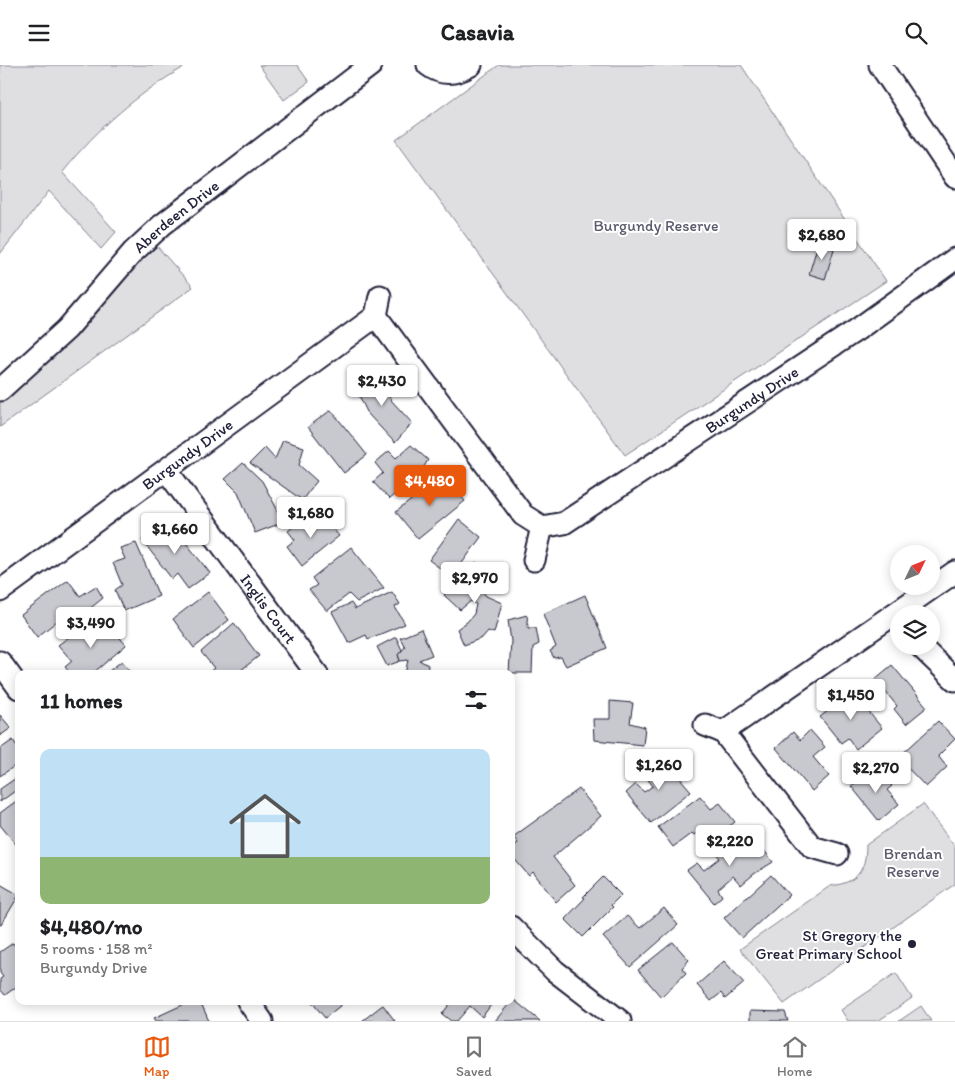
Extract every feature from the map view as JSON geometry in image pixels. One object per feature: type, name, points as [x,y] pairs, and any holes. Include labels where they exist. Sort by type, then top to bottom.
[{"type":"street","name":"Aberdeen Drive","points":[[0,390],[67,329],[133,252],[162,225],[371,65]]},
{"type":"street","points":[[428,65],[438,71],[450,74],[471,65]]},
{"type":"street","points":[[886,67],[955,177]]},
{"type":"street","name":"Burgundy Drive","points":[[0,591],[167,471],[378,306],[523,515],[542,527],[564,523],[858,329],[955,259]]},
{"type":"street","name":"Inglis Court","points":[[167,471],[314,670]]},
{"type":"street","points":[[534,560],[542,527]]},
{"type":"street","points":[[914,605],[955,572]]},
{"type":"street","points":[[837,854],[812,847],[714,729],[890,623]]},
{"type":"street","points":[[929,655],[955,681]]},
{"type":"street","points":[[0,662],[15,683]]},
{"type":"street","points":[[515,931],[555,971],[620,1021]]},
{"type":"street","points":[[251,1005],[262,1021]]},
{"type":"green space","points":[[0,65],[188,65],[153,87],[120,112],[62,172],[116,232],[101,249],[49,191],[0,254]]},
{"type":"green space","points":[[259,65],[297,65],[309,82],[284,100]]},
{"type":"green space","name":"Burgundy Reserve","points":[[499,65],[741,65],[886,281],[625,455],[396,140]]},
{"type":"green space","points":[[156,245],[193,287],[0,427],[0,400],[21,382]]},
{"type":"green space","name":"Brendan Reserve","points":[[923,804],[955,847],[955,884],[784,1004],[740,949],[830,886],[853,879],[858,875],[864,862],[866,845]]},
{"type":"green space","points":[[896,973],[912,998],[878,1021],[848,1021],[841,1010]]},
{"type":"green space","points":[[921,1006],[931,1021],[899,1021]]},
{"type":"building","points":[[818,244],[834,249],[825,279],[809,274]]},
{"type":"building","points":[[378,373],[391,400],[412,423],[395,443],[368,414],[354,385]]},
{"type":"building","points":[[331,410],[367,455],[344,473],[308,427]]},
{"type":"building","points":[[283,440],[304,447],[299,465],[317,481],[302,500],[250,463],[265,448],[275,459]]},
{"type":"building","points":[[411,445],[428,460],[419,475],[389,499],[373,482],[383,473],[375,463],[389,451],[396,458]]},
{"type":"building","points":[[243,463],[262,481],[284,522],[255,533],[238,492],[225,479]]},
{"type":"building","points":[[443,475],[465,501],[418,539],[396,512]]},
{"type":"building","points":[[323,516],[339,536],[302,566],[287,546],[295,540],[288,531],[304,518],[312,525]]},
{"type":"building","points":[[167,519],[210,573],[188,589],[177,574],[172,579],[142,540]]},
{"type":"building","points":[[459,519],[481,537],[452,577],[429,560]]},
{"type":"building","points":[[136,543],[159,596],[124,611],[115,590],[122,585],[113,563],[125,559],[120,548]]},
{"type":"building","points":[[351,547],[384,588],[357,602],[349,594],[327,611],[309,590],[317,585],[312,578]]},
{"type":"building","points":[[476,562],[492,578],[481,589],[486,596],[502,603],[494,633],[488,631],[482,638],[464,645],[457,629],[474,614],[476,604],[471,601],[460,610],[444,595]]},
{"type":"building","points":[[68,580],[80,596],[96,586],[103,598],[77,619],[71,610],[37,637],[21,615]]},
{"type":"building","points":[[208,592],[229,620],[194,648],[173,619]]},
{"type":"building","points":[[392,592],[400,604],[395,607],[405,624],[368,639],[366,635],[349,643],[332,612],[351,603],[355,609]]},
{"type":"building","points":[[585,595],[607,648],[566,666],[561,657],[554,658],[550,651],[556,647],[543,614]]},
{"type":"building","points":[[527,615],[528,628],[536,628],[539,644],[533,647],[532,673],[515,673],[515,670],[509,670],[511,641],[508,620]]},
{"type":"building","points":[[106,621],[126,645],[97,670],[68,670],[65,667],[72,661],[58,645],[84,626],[89,632]]},
{"type":"building","points":[[234,623],[259,656],[241,670],[212,670],[214,668],[201,652]]},
{"type":"building","points":[[421,629],[432,655],[419,660],[428,665],[427,670],[406,670],[408,660],[400,661],[398,655],[405,647],[400,638]]},
{"type":"building","points":[[396,637],[402,650],[398,655],[400,661],[387,666],[377,647]]},
{"type":"building","points":[[122,661],[129,670],[110,670]]},
{"type":"building","points":[[892,665],[927,707],[906,724],[894,709],[897,706],[875,679]]},
{"type":"building","points":[[852,692],[882,728],[856,749],[848,738],[841,743],[820,717]]},
{"type":"building","points":[[610,701],[633,703],[630,723],[645,727],[643,745],[594,740],[593,719],[610,719]]},
{"type":"building","points":[[0,715],[11,728],[0,736]]},
{"type":"building","points":[[938,721],[955,739],[938,756],[947,767],[926,787],[898,758]]},
{"type":"building","points":[[810,730],[825,747],[813,757],[829,776],[812,791],[776,748],[793,732],[800,740]]},
{"type":"building","points":[[13,740],[15,743],[15,766],[0,776],[0,749]]},
{"type":"building","points":[[655,760],[662,767],[667,763],[691,791],[651,823],[626,793],[636,784],[644,792],[653,786],[641,771]]},
{"type":"building","points":[[877,767],[892,786],[887,790],[899,804],[879,821],[851,786]]},
{"type":"building","points":[[15,779],[15,791],[0,802],[0,789]]},
{"type":"building","points":[[579,789],[601,816],[553,857],[575,885],[556,902],[533,872],[529,876],[515,860],[515,845],[518,843],[515,836]]},
{"type":"building","points":[[700,796],[711,809],[720,803],[735,822],[712,839],[704,828],[694,835],[692,833],[673,847],[658,827]]},
{"type":"building","points":[[15,802],[15,843],[0,825],[0,813]]},
{"type":"building","points":[[731,838],[741,853],[757,841],[773,862],[741,885],[733,876],[718,889],[722,896],[714,903],[687,870],[697,863],[704,870],[720,858],[714,851]]},
{"type":"building","points":[[771,875],[789,895],[742,938],[724,918]]},
{"type":"building","points":[[603,877],[621,895],[611,905],[613,907],[583,937],[565,919]]},
{"type":"building","points":[[0,884],[15,893],[15,902],[0,925]]},
{"type":"building","points":[[664,908],[678,925],[630,967],[603,937],[627,916],[640,928]]},
{"type":"building","points":[[673,942],[689,960],[682,968],[686,973],[661,997],[638,970]]},
{"type":"building","points":[[13,943],[15,946],[15,988],[5,995],[0,989],[0,979],[3,977],[0,973],[0,952]]},
{"type":"building","points":[[724,961],[744,983],[725,999],[721,993],[711,1001],[697,985]]},
{"type":"building","points":[[515,1001],[540,1021],[495,1021],[508,1005],[515,1005]]},
{"type":"building","points":[[182,1005],[202,1005],[209,1021],[156,1021],[154,1018]]},
{"type":"building","points":[[314,1005],[341,1005],[325,1018]]},
{"type":"building","points":[[383,1005],[395,1021],[362,1021],[380,1007]]},
{"type":"building","points":[[449,1005],[491,1005],[482,1017],[470,1006],[457,1021],[451,1021],[442,1014]]},
{"type":"building","points":[[750,1011],[785,1012],[788,1021],[750,1021]]},
{"type":"place","name":"St Gregory the Great Primary School","points":[[912,944]]}]
